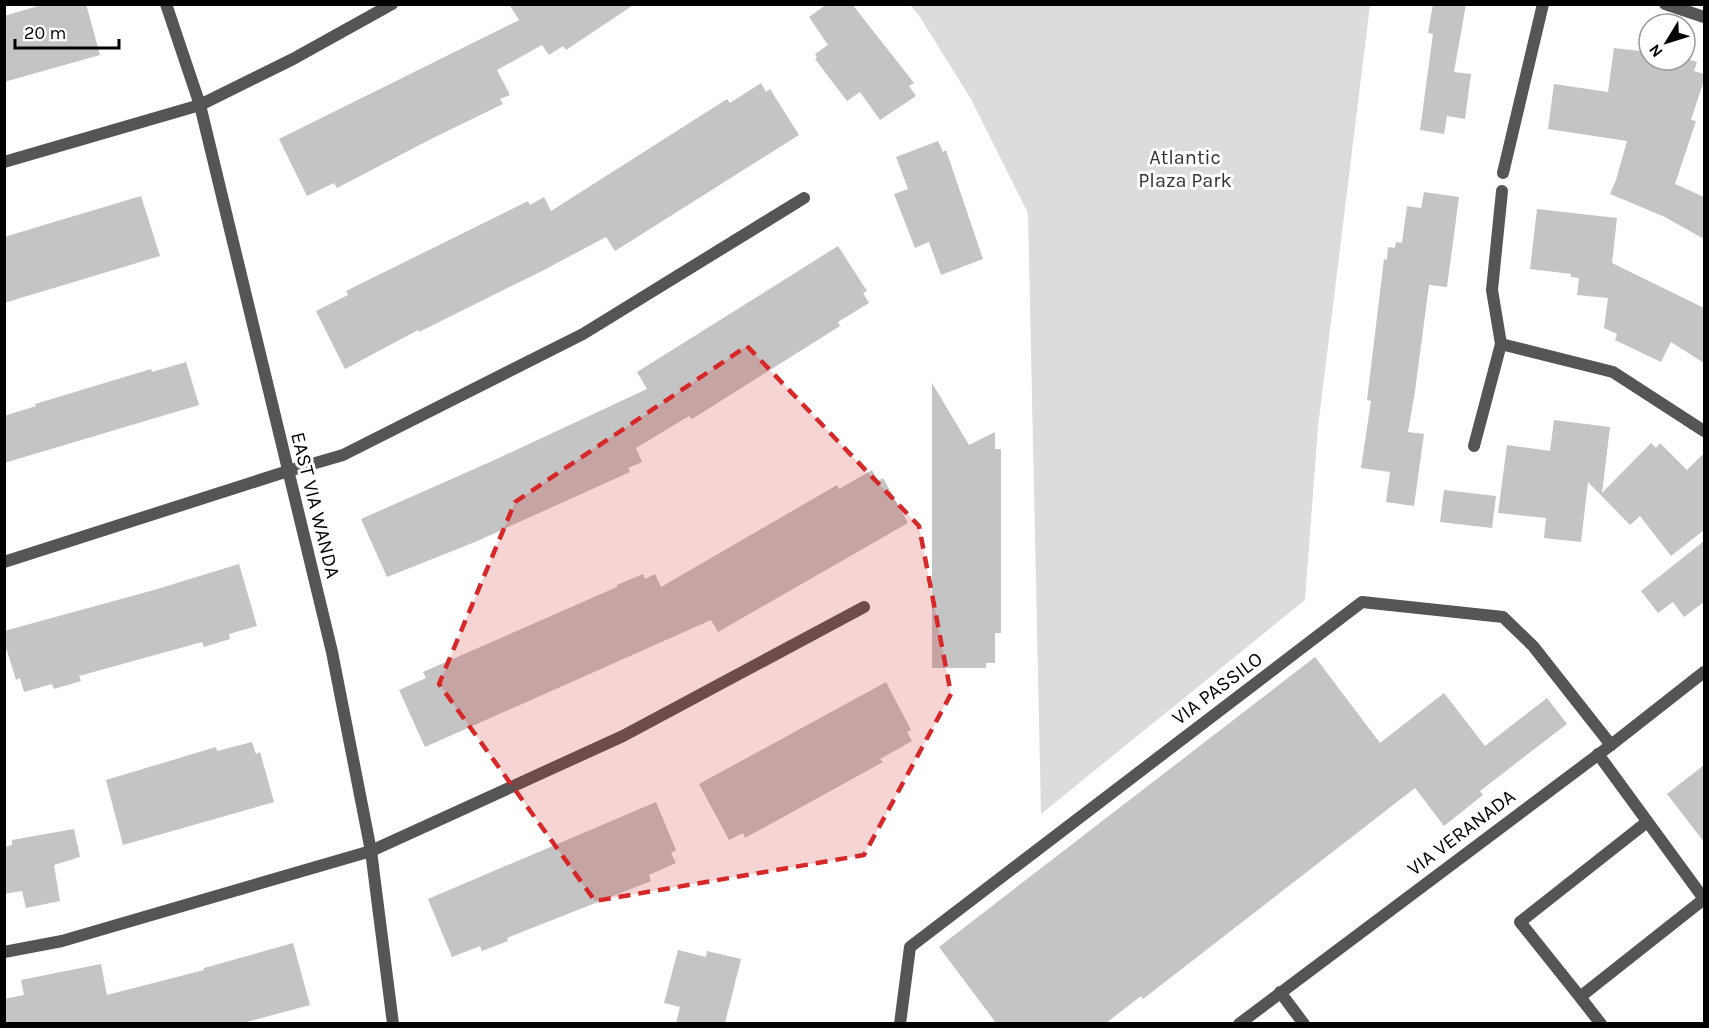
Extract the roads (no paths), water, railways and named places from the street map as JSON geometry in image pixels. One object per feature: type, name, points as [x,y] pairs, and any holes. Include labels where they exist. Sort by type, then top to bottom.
[{"type":"street","name":"EAST VIA WANDA","points":[[166,4],[200,105],[332,652],[371,851],[393,1023]]},
{"type":"street","points":[[4,162],[200,105],[293,59],[392,4]]},
{"type":"street","points":[[1503,173],[1543,4]]},
{"type":"street","points":[[1665,4],[1704,17]]},
{"type":"street","points":[[1474,446],[1501,344],[1492,290],[1502,191]]},
{"type":"street","points":[[4,562],[343,455],[583,334],[804,198]]},
{"type":"street","points":[[1501,344],[1613,372],[1704,432]]},
{"type":"street","name":"VIA PASSILO","points":[[900,1023],[910,947],[1362,602],[1503,617],[1533,646],[1611,745]]},
{"type":"street","points":[[4,951],[62,941],[371,851],[623,736],[864,607]]},
{"type":"street","name":"VIA VERANADA","points":[[1239,1023],[1611,745],[1704,672]]},
{"type":"street","points":[[1580,997],[1704,899],[1598,754]]},
{"type":"street","points":[[1601,1023],[1520,922],[1647,822]]},
{"type":"street","points":[[1280,992],[1304,1023]]},
{"type":"park label","name":"Atlantic Plaza Park","points":[[1185,168]]}]
